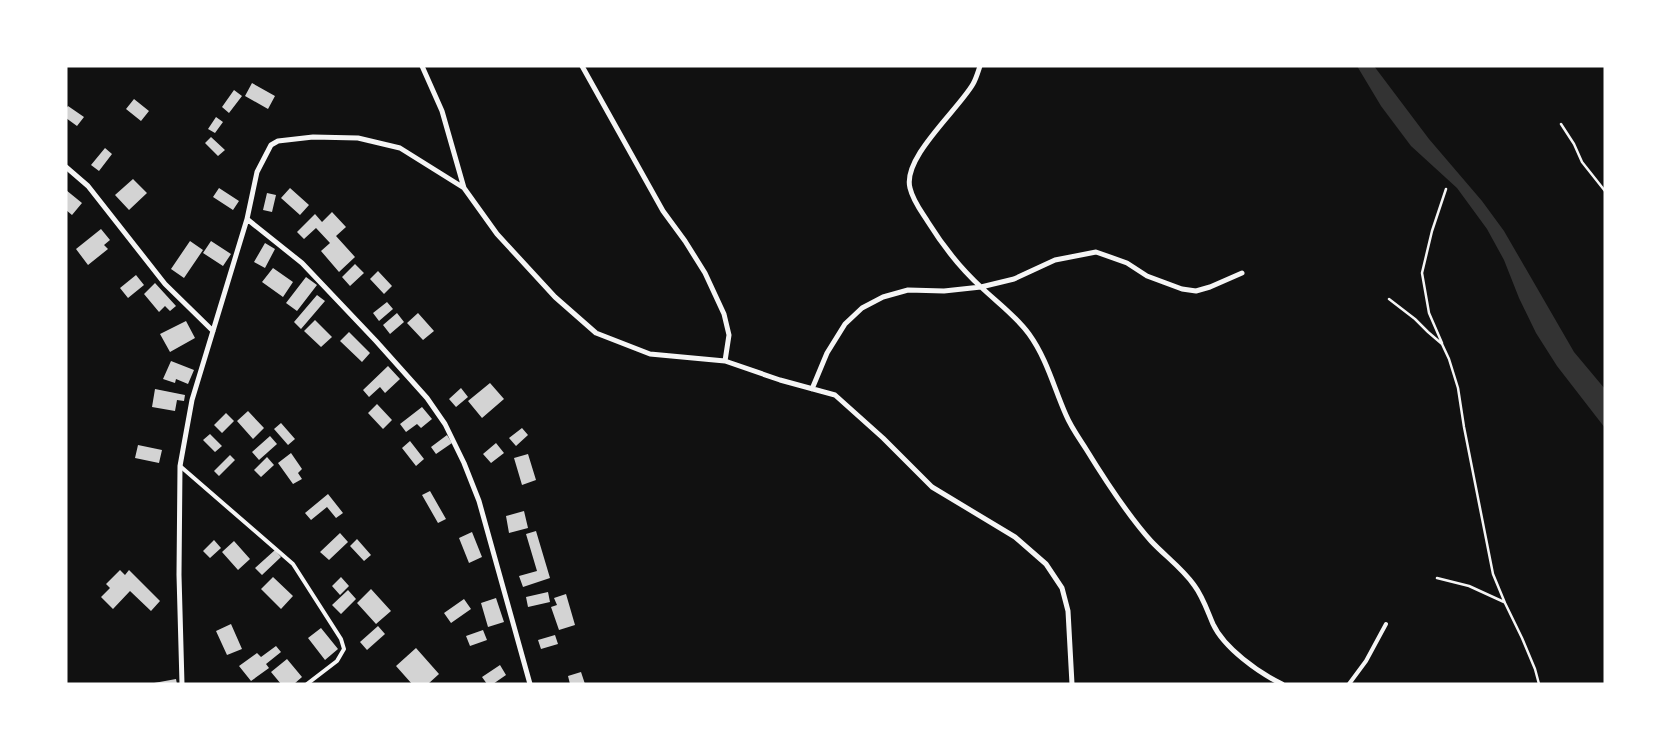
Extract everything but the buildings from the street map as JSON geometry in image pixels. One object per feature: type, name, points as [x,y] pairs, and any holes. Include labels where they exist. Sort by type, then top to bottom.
[{"type":"street","points":[[422,66],[442,111],[464,188],[497,234],[555,297],[596,333],[650,354],[726,361],[780,380],[835,395],[932,487],[1015,537],[1046,564],[1062,588],[1068,611],[1072,684]]},
{"type":"street","points":[[582,66],[663,212],[685,241],[704,273],[724,314],[729,334],[726,361]]},
{"type":"street","points":[[980,66],[974,83],[913,163],[909,186],[916,204],[937,237],[958,264],[981,288],[1007,309],[1029,334],[1043,357],[1067,417],[1085,448],[1151,541],[1195,586],[1205,604],[1213,626],[1230,647],[1248,663],[1264,675],[1282,684]]},
{"type":"street","points":[[182,684],[178,575],[180,466],[192,400],[247,219],[257,172],[271,145],[278,141],[313,137],[358,138],[400,148],[464,188]]},
{"type":"street","points":[[66,167],[88,186],[165,284],[213,331]]},
{"type":"street","points":[[247,219],[302,263],[427,398],[445,424],[464,462],[480,501],[530,684]]},
{"type":"street","points":[[812,389],[827,353],[845,324],[862,308],[883,297],[908,290],[944,291],[981,288],[1014,279],[1055,260],[1096,252],[1127,263],[1147,276],[1182,289],[1196,291],[1242,273]]},
{"type":"lane","points":[[180,466],[293,564],[341,639],[344,649],[337,661],[307,684]]},
{"type":"lane","points":[[1349,684],[1366,661],[1386,624]]},
{"type":"path","points":[[1561,124],[1574,144],[1582,162],[1605,191]]},
{"type":"path","points":[[1446,188],[1432,231],[1422,273],[1429,313],[1450,360],[1458,388],[1493,574],[1522,638],[1539,684]]},
{"type":"path","points":[[1389,299],[1415,319],[1442,344]]},
{"type":"path","points":[[1437,578],[1469,586],[1505,603]]},
{"type":"shaded area","points":[[1357,66],[1374,66],[1429,139],[1482,201],[1504,231],[1574,352],[1605,389],[1605,428],[1557,366],[1536,333],[1519,298],[1504,260],[1487,229],[1457,188],[1411,146],[1381,106]]}]
